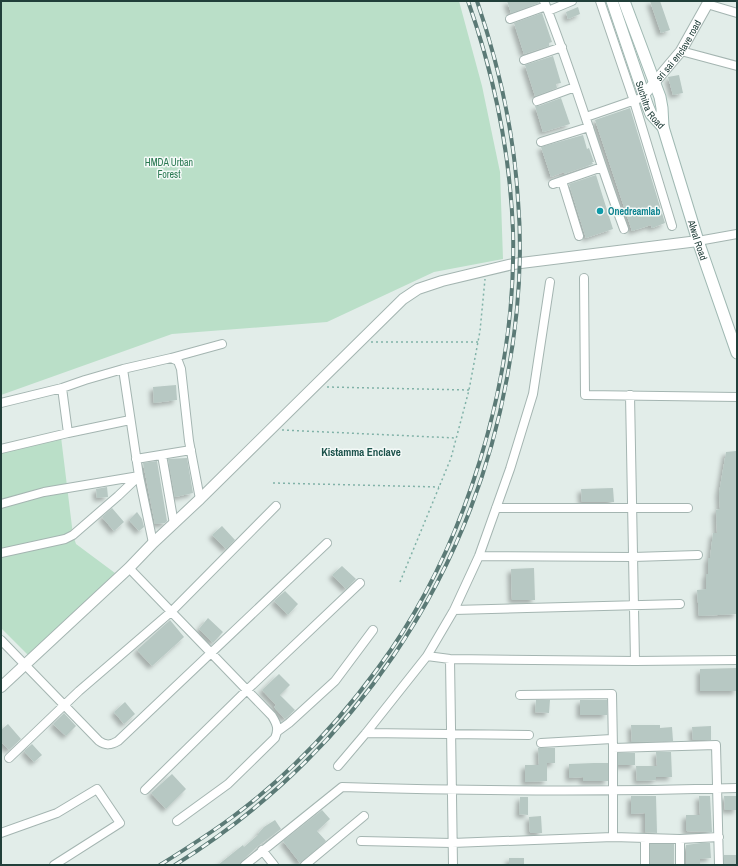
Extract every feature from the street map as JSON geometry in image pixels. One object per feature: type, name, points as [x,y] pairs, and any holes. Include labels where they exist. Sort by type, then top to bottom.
[{"type":"main road","name":"Suchitra Road","points":[[612,1],[639,99],[663,127]]},
{"type":"main road","name":"Suchitra Road","points":[[624,1],[655,84],[662,108],[663,127]]},
{"type":"main road","name":"Alwal Road","points":[[663,127],[698,241],[737,353]]},
{"type":"street","points":[[510,20],[546,6],[572,1]]},
{"type":"street","points":[[600,1],[639,99],[672,226]]},
{"type":"street","points":[[708,3],[737,13]]},
{"type":"street","name":"sri sai enclave road","points":[[639,99],[655,84],[681,52],[708,3]]},
{"type":"street","points":[[546,6],[562,48],[624,229]]},
{"type":"street","points":[[524,60],[562,48]]},
{"type":"street","points":[[681,52],[737,66]]},
{"type":"street","points":[[536,101],[575,87]]},
{"type":"street","points":[[586,117],[639,99]]},
{"type":"street","points":[[541,142],[589,127]]},
{"type":"street","points":[[554,184],[602,167]]},
{"type":"street","points":[[562,181],[579,236]]},
{"type":"street","points":[[1,687],[129,568],[152,543],[200,499],[403,299],[418,289],[442,281],[513,264],[698,241],[737,234]]},
{"type":"street","points":[[584,278],[585,395],[737,397]]},
{"type":"street","points":[[338,766],[427,656],[454,610],[479,556],[510,469],[533,394],[550,282]]},
{"type":"street","points":[[1,403],[62,388],[123,369],[172,358],[222,344]]},
{"type":"street","points":[[172,358],[178,361],[181,369],[191,450],[200,499]]},
{"type":"street","points":[[123,369],[138,476],[152,543]]},
{"type":"street","points":[[62,388],[68,433]]},
{"type":"street","points":[[630,395],[635,661]]},
{"type":"street","points":[[1,449],[130,420]]},
{"type":"street","points":[[136,459],[191,450]]},
{"type":"street","points":[[162,455],[174,524]]},
{"type":"street","points":[[1,504],[44,492],[138,476]]},
{"type":"street","points":[[1,552],[65,539],[73,535],[118,496],[138,476]]},
{"type":"street","points":[[8,758],[80,691],[172,611],[276,506]]},
{"type":"street","points":[[496,508],[688,508]]},
{"type":"street","points":[[1,640],[99,741],[104,744],[114,743],[327,543]]},
{"type":"street","points":[[479,556],[633,557],[698,555]]},
{"type":"street","points":[[129,568],[272,716],[277,724],[278,731]]},
{"type":"street","points":[[144,790],[360,583]]},
{"type":"street","points":[[454,610],[680,604]]},
{"type":"street","points":[[177,820],[228,784],[275,738],[278,731],[289,723],[335,681],[373,630]]},
{"type":"street","points":[[427,656],[450,659],[635,661],[737,660]]},
{"type":"street","points":[[450,659],[453,865]]},
{"type":"street","points":[[520,695],[612,694],[613,837]]},
{"type":"street","points":[[366,733],[452,735],[529,734]]},
{"type":"street","points":[[541,743],[716,746],[719,865]]},
{"type":"street","points":[[245,865],[342,787],[451,791],[613,791],[737,788]]},
{"type":"street","points":[[1,834],[57,813],[97,790],[120,823],[54,865]]},
{"type":"street","points":[[305,865],[364,816]]},
{"type":"street","points":[[361,841],[452,843],[613,837],[680,839],[719,836]]},
{"type":"street","points":[[645,838],[645,865]]},
{"type":"street","points":[[680,839],[680,865]]},
{"type":"street","points":[[262,850],[274,865]]},
{"type":"path","points":[[400,582],[451,458],[469,390],[478,342],[486,270]]},
{"type":"path","points":[[358,342],[478,342]]},
{"type":"path","points":[[314,386],[469,390]]},
{"type":"path","points":[[269,430],[456,438]]},
{"type":"path","points":[[273,483],[439,487]]},
{"type":"green space","name":"HMDA Urban Forest","points":[[1,1],[459,1],[482,86],[500,172],[503,259],[434,272],[327,322],[172,334],[1,395]]},
{"type":"green space","points":[[61,437],[73,535],[76,544],[115,573],[29,656],[1,628],[1,452]]},
{"type":"building","points":[[507,1],[538,1],[539,3],[511,13]]},
{"type":"building","points":[[650,1],[660,1],[670,30],[661,33]]},
{"type":"building","points":[[578,7],[580,14],[568,19],[566,12]]},
{"type":"building","points":[[542,13],[552,42],[549,43],[549,46],[524,54],[514,23]]},
{"type":"building","points":[[553,56],[561,83],[556,84],[557,88],[535,96],[525,65]]},
{"type":"building","points":[[679,75],[683,93],[673,95],[668,77]]},
{"type":"building","points":[[561,98],[570,124],[543,132],[535,106]]},
{"type":"building","points":[[630,108],[665,223],[652,228],[651,225],[632,231],[595,120]]},
{"type":"building","points":[[583,135],[587,149],[589,148],[594,162],[592,162],[593,164],[551,177],[541,147]]},
{"type":"building","points":[[596,175],[613,229],[586,238],[569,184]]},
{"type":"building","points":[[176,385],[177,400],[154,403],[153,387]]},
{"type":"building","points":[[736,451],[737,614],[699,616],[697,590],[706,589],[708,558],[710,558],[713,533],[717,533],[716,510],[720,509],[719,493],[726,452]]},
{"type":"building","points":[[187,458],[193,493],[175,497],[168,459]]},
{"type":"building","points":[[157,461],[167,521],[165,523],[155,524],[143,463]]},
{"type":"building","points":[[107,487],[108,497],[97,498],[96,489]]},
{"type":"building","points":[[613,488],[614,502],[582,502],[581,489]]},
{"type":"building","points":[[112,508],[124,522],[114,531],[102,517]]},
{"type":"building","points":[[137,512],[142,519],[144,527],[139,531],[129,520]]},
{"type":"building","points":[[222,526],[235,540],[226,549],[212,535]]},
{"type":"building","points":[[342,566],[356,579],[346,589],[332,575]]},
{"type":"building","points":[[534,568],[535,600],[512,600],[511,569]]},
{"type":"building","points":[[285,591],[298,604],[288,615],[274,601]]},
{"type":"building","points":[[208,618],[223,632],[213,643],[199,629]]},
{"type":"building","points":[[170,620],[184,637],[152,666],[137,650]]},
{"type":"building","points":[[737,668],[737,691],[700,691],[700,669]]},
{"type":"building","points":[[279,674],[290,685],[280,695],[295,710],[285,719],[274,707],[276,705],[262,690]]},
{"type":"building","points":[[536,700],[550,700],[549,713],[535,712]]},
{"type":"building","points":[[580,700],[607,700],[607,715],[580,715]]},
{"type":"building","points":[[125,702],[135,714],[124,724],[114,712]]},
{"type":"building","points":[[64,713],[76,726],[66,736],[53,724]]},
{"type":"building","points":[[8,724],[21,739],[9,750],[1,742],[1,730]]},
{"type":"building","points":[[631,725],[660,725],[660,728],[672,727],[673,741],[632,742]]},
{"type":"building","points":[[711,726],[711,740],[693,740],[692,727]]},
{"type":"building","points":[[32,744],[42,755],[34,762],[24,751]]},
{"type":"building","points":[[538,748],[555,748],[555,763],[547,763],[547,781],[525,782],[525,765],[539,765]]},
{"type":"building","points":[[656,752],[671,752],[672,777],[656,777],[656,780],[637,781],[636,766],[657,766]]},
{"type":"building","points":[[618,753],[635,753],[635,765],[618,765]]},
{"type":"building","points":[[608,763],[608,781],[583,781],[583,777],[569,778],[569,764]]},
{"type":"building","points":[[172,774],[186,789],[166,809],[151,793]]},
{"type":"building","points":[[631,796],[656,796],[657,833],[645,832],[645,813],[631,814]]},
{"type":"building","points":[[699,796],[710,796],[712,832],[686,831],[686,815],[700,815]]},
{"type":"building","points":[[724,796],[737,796],[737,810],[725,810]]},
{"type":"building","points":[[520,797],[528,797],[528,815],[519,814]]},
{"type":"building","points":[[322,810],[330,819],[317,831],[326,841],[300,863],[283,841]]},
{"type":"building","points":[[541,816],[542,833],[530,833],[529,817]]},
{"type":"building","points":[[275,820],[281,829],[258,846],[242,861],[240,865],[218,865],[243,845],[244,847],[258,835],[264,827]]},
{"type":"building","points":[[710,843],[711,858],[700,859],[700,865],[686,865],[686,845]]},
{"type":"building","points":[[650,844],[674,844],[674,865],[650,865]]},
{"type":"building","points":[[724,855],[737,855],[737,865],[724,865]]},
{"type":"building","points":[[509,858],[524,858],[524,865],[509,865]]},
{"type":"railway","points":[[160,865],[231,818],[272,785],[310,749],[362,689],[378,668],[409,621],[437,570],[460,516],[480,460],[495,403],[506,345],[512,287],[513,231],[508,172],[499,114],[486,57],[468,1]]},
{"type":"railway","points":[[175,865],[238,821],[296,771],[347,717],[393,657],[432,593],[464,524],[489,453],[511,356],[517,312],[520,245],[516,175],[509,124],[499,75],[477,1]]},
{"type":"place","name":"Onedreamlab","points":[[600,211]]},
{"type":"district","name":"Kistamma Enclave","points":[[361,452]]}]
